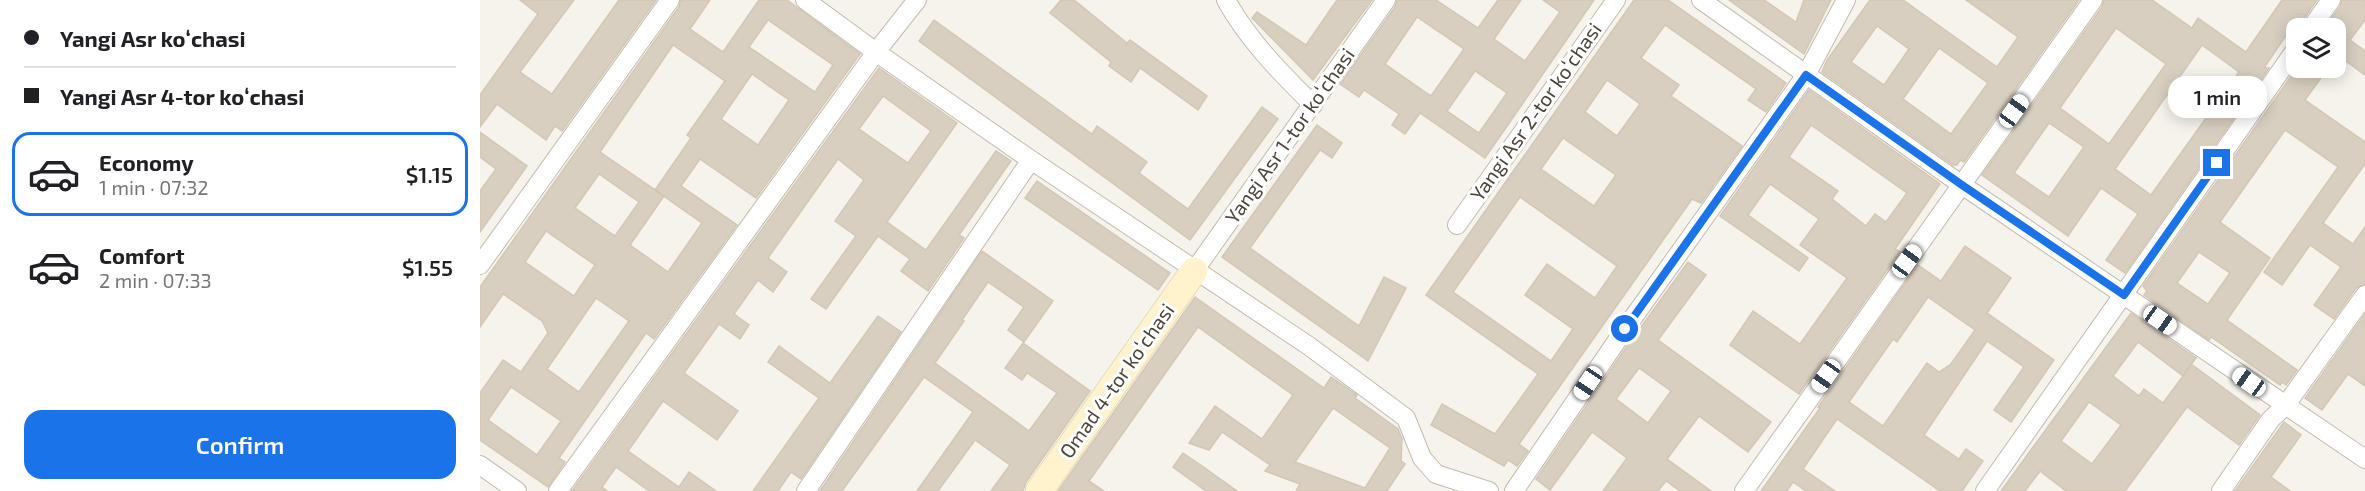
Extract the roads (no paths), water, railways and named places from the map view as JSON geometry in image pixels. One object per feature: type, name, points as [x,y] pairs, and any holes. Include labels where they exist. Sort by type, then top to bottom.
[{"type":"street","points":[[480,265],[670,0]]},
{"type":"street","points":[[805,0],[1031,160],[1309,346],[1406,418],[1422,458],[1436,474],[1489,491]]},
{"type":"street","points":[[558,491],[876,52],[917,0]]},
{"type":"street","points":[[1226,0],[1241,27],[1273,66],[1313,105]]},
{"type":"street","name":"Yangi Asr 1-tor koʻchasi","points":[[1194,271],[1386,0]]},
{"type":"street","name":"Yangi Asr 2-tor koʻchasi","points":[[1457,225],[1616,0]]},
{"type":"street","points":[[1701,0],[1962,185],[2365,459]]},
{"type":"street","points":[[1514,491],[1625,329],[1806,75],[1846,0]]},
{"type":"street","points":[[1744,491],[2093,0]]},
{"type":"street","points":[[2318,18],[2331,0]]},
{"type":"street","points":[[1985,491],[2286,63]]},
{"type":"street","points":[[806,491],[1031,160]]},
{"type":"street","name":"Omad 4-tor koʻchasi","points":[[1039,491],[1194,271]]},
{"type":"street","points":[[2222,491],[2271,419],[2285,406],[2365,295]]},
{"type":"street","points":[[480,465],[517,491]]}]
